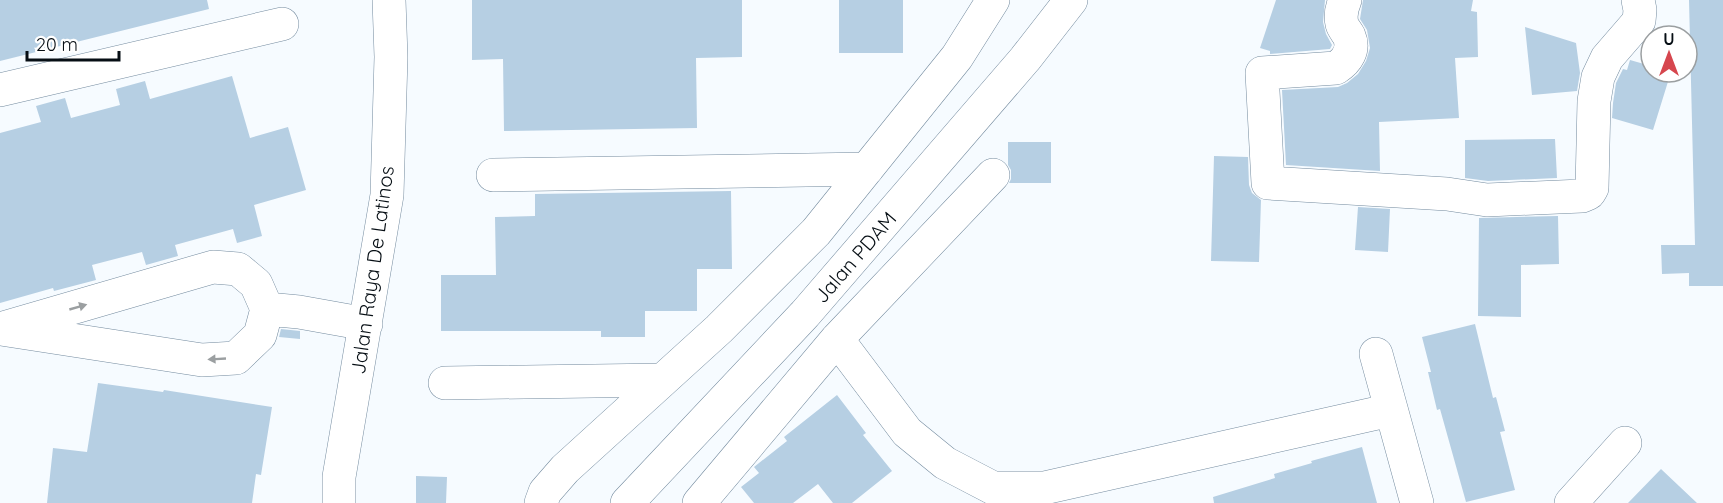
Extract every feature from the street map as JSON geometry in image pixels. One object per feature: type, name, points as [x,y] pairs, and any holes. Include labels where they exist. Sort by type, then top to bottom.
[{"type":"street","name":"Jalan Raya De Latinos","points":[[339,503],[339,477],[387,195],[391,57],[389,0]]},
{"type":"street","points":[[541,503],[545,492],[565,469],[719,329],[816,232],[957,57],[993,0]]},
{"type":"street","name":"Jalan PDAM","points":[[627,503],[806,314],[1025,59],[1071,0]]},
{"type":"street","points":[[1345,0],[1342,7],[1342,24],[1350,38],[1352,48],[1348,58],[1342,64],[1336,68],[1262,73],[1268,183],[1448,194],[1487,200],[1581,196],[1589,193],[1592,188],[1594,101],[1598,77],[1606,58],[1639,21],[1638,0]]},
{"type":"street","points":[[0,90],[282,24]]},
{"type":"street","points":[[493,175],[867,169]]},
{"type":"street","points":[[699,503],[837,339],[993,175]]},
{"type":"street","points":[[213,267],[238,270],[256,284],[267,309],[260,335],[236,358],[202,360],[1,329],[213,267]]},
{"type":"street","points":[[267,309],[299,312],[366,324]]},
{"type":"street","points":[[837,339],[908,432],[945,463],[993,488],[1044,488],[1391,410]]},
{"type":"street","points":[[1376,354],[1417,503]]},
{"type":"street","points":[[445,383],[663,380]]},
{"type":"street","points":[[1571,503],[1625,443]]},
{"type":"building","points":[[0,0],[207,0],[209,9],[0,61]]},
{"type":"building","points":[[472,0],[742,0],[742,57],[696,58],[697,128],[504,131],[503,59],[472,60]]},
{"type":"building","points":[[839,0],[903,0],[903,53],[839,53]]},
{"type":"building","points":[[1276,0],[1325,0],[1323,22],[1332,45],[1330,49],[1270,54],[1270,51],[1260,48]]},
{"type":"building","points":[[1363,0],[1473,0],[1471,11],[1477,12],[1478,57],[1455,58],[1459,118],[1379,122],[1380,171],[1286,165],[1282,90],[1338,87],[1358,74],[1366,61],[1370,48],[1367,30],[1360,19]]},
{"type":"building","points":[[1689,0],[1723,0],[1723,286],[1689,286],[1689,273],[1662,274],[1661,245],[1695,245],[1691,84],[1699,84],[1699,24],[1690,24]]},
{"type":"building","points":[[1525,27],[1576,43],[1580,73],[1577,91],[1532,95]]},
{"type":"building","points":[[1630,60],[1639,63],[1639,84],[1667,84],[1653,130],[1612,118],[1616,83],[1623,69],[1627,70]]},
{"type":"building","points":[[232,76],[250,138],[288,127],[306,190],[254,205],[262,236],[237,243],[233,229],[175,245],[178,256],[146,265],[142,252],[92,265],[96,280],[54,291],[53,288],[0,303],[0,133],[41,122],[36,106],[65,98],[71,118],[120,105],[116,89],[145,81],[150,99]]},
{"type":"building","points":[[1555,139],[1557,178],[1488,181],[1465,178],[1465,140]]},
{"type":"building","points":[[1008,142],[1051,142],[1051,183],[1009,183],[1011,170],[1008,165]]},
{"type":"building","points":[[1214,156],[1248,157],[1249,185],[1252,193],[1261,200],[1259,262],[1211,261]]},
{"type":"building","points":[[731,191],[732,269],[697,269],[697,311],[645,311],[645,337],[601,337],[601,331],[441,331],[441,275],[496,275],[495,217],[535,216],[535,194]]},
{"type":"building","points":[[1358,207],[1390,209],[1388,252],[1355,250]]},
{"type":"building","points":[[1558,216],[1559,264],[1521,265],[1521,317],[1478,316],[1479,218]]},
{"type":"building","points":[[1475,324],[1493,398],[1496,397],[1505,431],[1500,432],[1515,490],[1466,502],[1440,409],[1437,410],[1422,337]]},
{"type":"building","points":[[281,329],[300,331],[300,339],[279,337]]},
{"type":"building","points":[[98,383],[163,392],[164,390],[272,407],[261,475],[256,474],[252,503],[47,503],[53,448],[87,452]]},
{"type":"building","points":[[837,395],[866,433],[863,435],[892,471],[852,503],[833,503],[818,484],[793,503],[754,503],[741,487],[759,473],[754,467],[787,441],[784,437]]},
{"type":"building","points":[[1362,447],[1377,503],[1214,503],[1213,497],[1275,478],[1274,474],[1312,463],[1311,461]]},
{"type":"building","points":[[1661,469],[1697,503],[1628,503]]},
{"type":"building","points":[[416,476],[447,477],[446,503],[416,503]]}]
